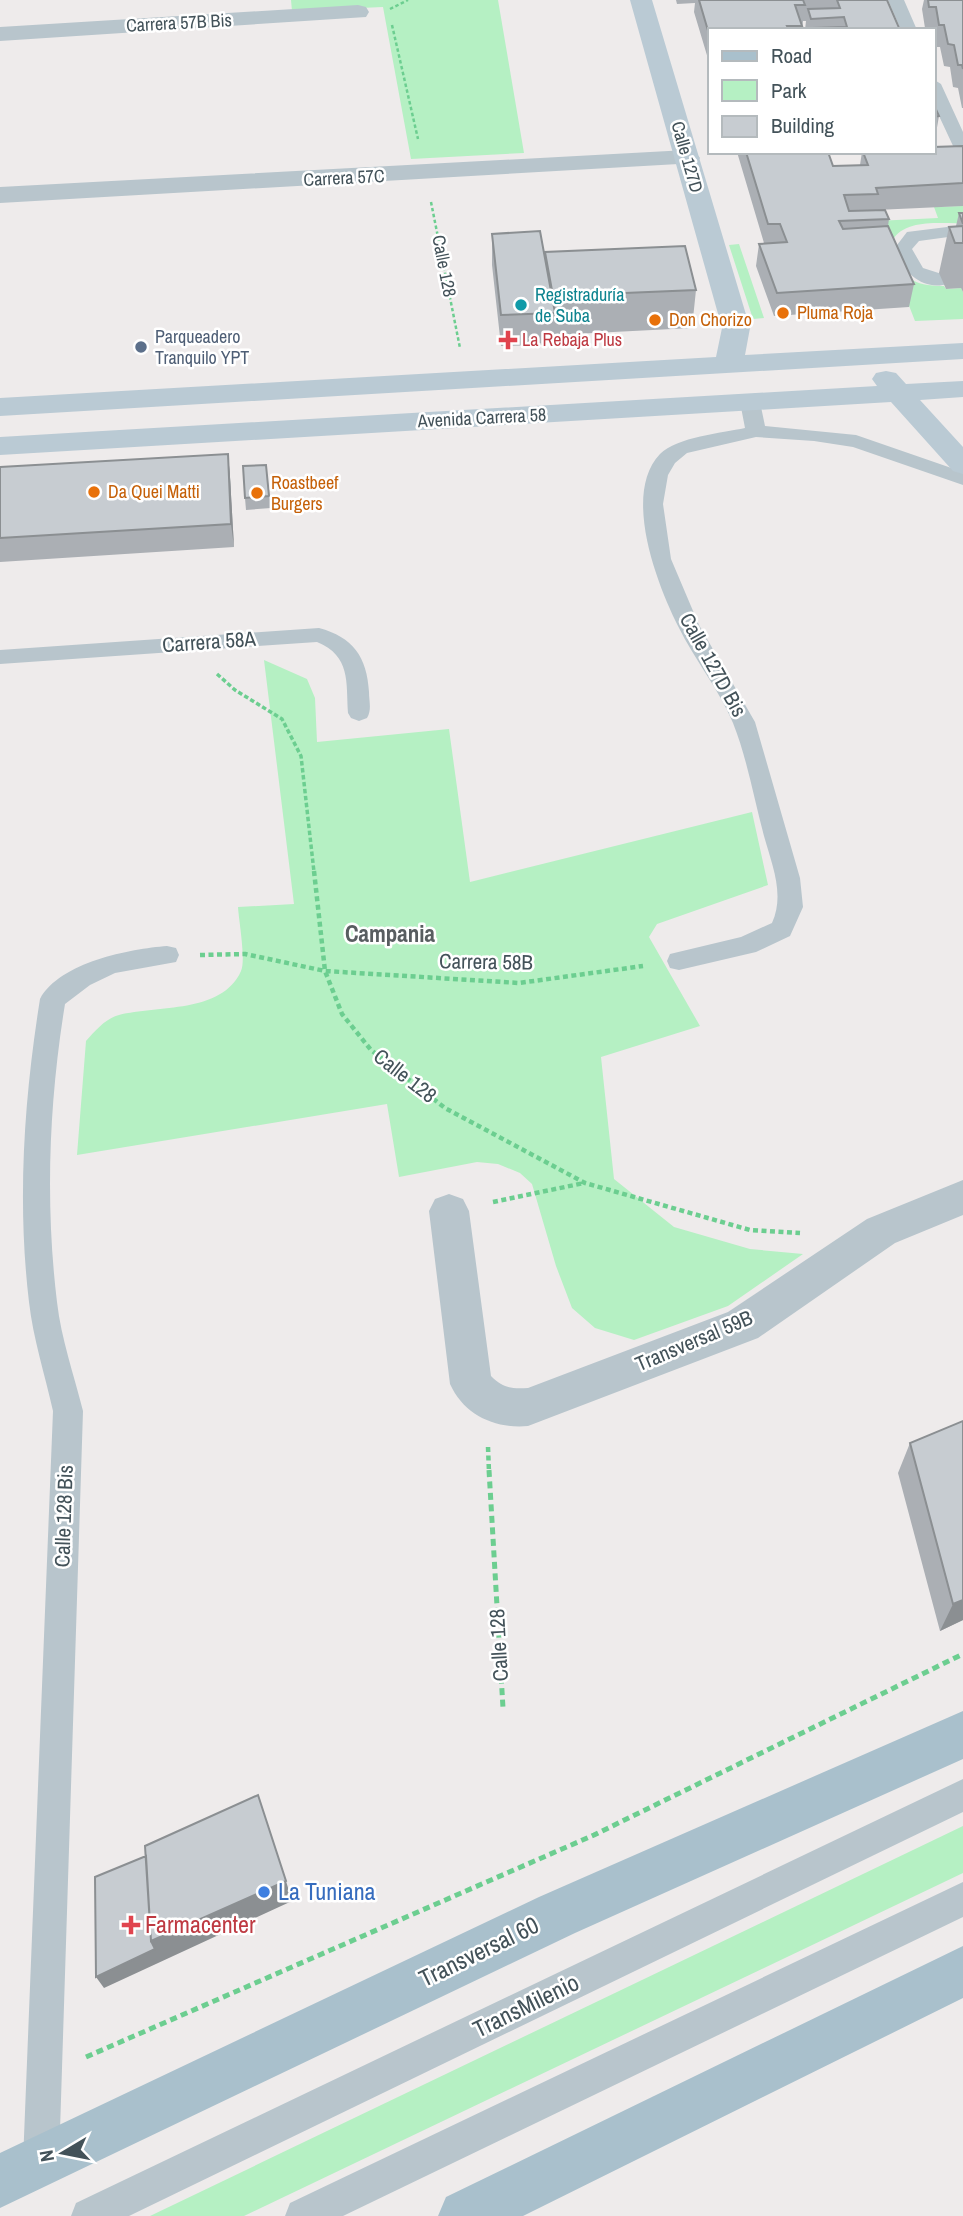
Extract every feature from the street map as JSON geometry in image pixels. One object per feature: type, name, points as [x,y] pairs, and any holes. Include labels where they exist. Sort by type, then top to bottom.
[{"type":"main road","name":"Calle 127D","points":[[641,0],[732,314],[736,340],[726,365]]},
{"type":"main road","points":[[732,314],[746,327],[800,361]]},
{"type":"main road","name":"Avenida Carrera 58","points":[[0,407],[963,351]]},
{"type":"main road","points":[[866,357],[963,465]]},
{"type":"main road","name":"Avenida Carrera 58","points":[[0,446],[963,389]]},
{"type":"main road","name":"Transversal 60","points":[[21,2172],[556,1915],[963,1735]]},
{"type":"main road","points":[[465,2216],[963,1970]]},
{"type":"street","name":"Carrera 57B Bis","points":[[0,34],[282,8],[358,12]]},
{"type":"street","name":"Carrera 57C","points":[[0,195],[687,158]]},
{"type":"street","name":"Transversal 59B","points":[[485,1401],[508,1409],[528,1407],[743,1325],[881,1231],[963,1197]]},
{"type":"street","points":[[449,1211],[469,1375],[471,1384],[485,1401]]},
{"type":"lane","points":[[896,0],[908,28]]},
{"type":"lane","points":[[935,88],[962,148],[943,149]]},
{"type":"lane","points":[[942,280],[927,279],[910,268],[903,249],[913,236],[963,230]]},
{"type":"lane","points":[[750,402],[756,431],[814,435],[856,442],[963,480]]},
{"type":"lane","name":"Calle 127D Bis","points":[[679,961],[747,945],[781,929],[791,907],[788,878],[744,722],[683,614],[661,559],[653,504],[658,475],[667,459],[680,449],[756,431]]},
{"type":"lane","name":"Carrera 58A","points":[[0,657],[319,635],[337,640],[348,649],[353,660],[359,713]]},
{"type":"lane","name":"Calle 128 Bis","points":[[21,2172],[47,2074],[68,1411],[43,1304],[35,1194],[43,1061],[53,999],[83,975],[122,959],[167,955]]},
{"type":"lane","name":"TransMilenio","points":[[89,2216],[963,1795]]},
{"type":"lane","points":[[303,2216],[963,1899]]},
{"type":"path","name":"Calle 128","points":[[387,0],[394,43],[406,79],[462,359]]},
{"type":"path","name":"Calle 128","points":[[191,643],[200,659],[235,690],[282,719],[301,756],[325,971],[342,1014],[371,1051],[445,1108],[585,1183],[750,1230],[802,1234]]},
{"type":"path","name":"Carrera 58B","points":[[167,955],[245,954],[325,971],[519,983],[679,961]]},
{"type":"path","points":[[449,1211],[585,1183]]},
{"type":"path","name":"Calle 128","points":[[485,1401],[503,1708]]},
{"type":"path","points":[[47,2074],[594,1835],[963,1654]]},
{"type":"green space","points":[[291,0],[498,0],[524,153],[411,159],[383,7],[292,11]]},
{"type":"green space","points":[[963,206],[963,223],[914,225],[898,234],[892,241],[903,270],[913,280],[921,284],[944,286],[946,289],[961,288],[963,292],[963,319],[915,321],[876,221],[938,218],[934,207]]},
{"type":"green space","points":[[739,244],[764,318],[753,319],[729,245]]},
{"type":"green space","points":[[264,660],[307,679],[315,698],[317,742],[449,729],[470,882],[752,812],[768,885],[657,924],[649,937],[700,1026],[601,1057],[614,1179],[674,1227],[750,1249],[803,1254],[728,1306],[634,1340],[595,1328],[572,1308],[556,1266],[532,1184],[520,1173],[498,1164],[477,1162],[399,1177],[387,1104],[77,1155],[86,1041],[101,1025],[114,1017],[187,1005],[219,995],[232,985],[241,971],[243,950],[238,907],[294,904]]},
{"type":"green space","points":[[963,1826],[963,1873],[244,2216],[150,2216]]},
{"type":"building","points":[[699,0],[803,0],[805,5],[795,5],[802,26],[708,28],[708,31]]},
{"type":"building","points":[[837,0],[887,0],[899,28],[814,28],[847,27],[844,17],[811,19],[808,9],[840,8]]},
{"type":"building","points":[[928,0],[963,0],[963,69],[962,65],[958,65],[954,45],[948,44],[944,25],[939,25],[936,7],[929,7]]},
{"type":"building","points":[[963,146],[963,183],[876,188],[878,194],[844,195],[849,211],[885,210],[889,219],[839,221],[843,229],[888,226],[914,284],[777,293],[759,244],[787,242],[780,224],[768,224],[747,154],[829,154],[833,166],[868,165],[864,154],[935,154],[935,147]]},
{"type":"building","points":[[963,226],[963,243],[955,243],[949,227]]},
{"type":"building","points":[[540,231],[555,313],[501,315],[492,234]]},
{"type":"building","points":[[685,246],[696,290],[553,296],[545,252]]},
{"type":"building","points":[[228,454],[231,524],[0,538],[0,467]]},
{"type":"building","points":[[266,465],[269,496],[245,498],[243,466]]},
{"type":"building","points":[[963,1421],[963,1600],[953,1604],[910,1443]]},
{"type":"building","points":[[258,1795],[286,1881],[151,1941],[145,1846]]},
{"type":"building","name":"Farmacenter","points":[[146,1856],[151,1941],[155,1949],[96,1977],[95,1877]]},
{"type":"place","name":"Registraduría de Suba","points":[[521,305]]},
{"type":"place","name":"Pluma Roja","points":[[783,313]]},
{"type":"place","name":"Don Chorizo","points":[[655,320]]},
{"type":"place","name":"La Rebaja Plus","points":[[508,340]]},
{"type":"place","name":"Parqueadero Tranquilo YPT","points":[[141,347]]},
{"type":"place","name":"Da Quei Matti","points":[[94,492]]},
{"type":"place","name":"Roastbeef Burgers","points":[[257,493]]},
{"type":"place","name":"La Tuniana","points":[[264,1892]]},
{"type":"place","name":"Farmacenter","points":[[131,1925]]},
{"type":"district","name":"Campania","points":[[390,934]]}]
